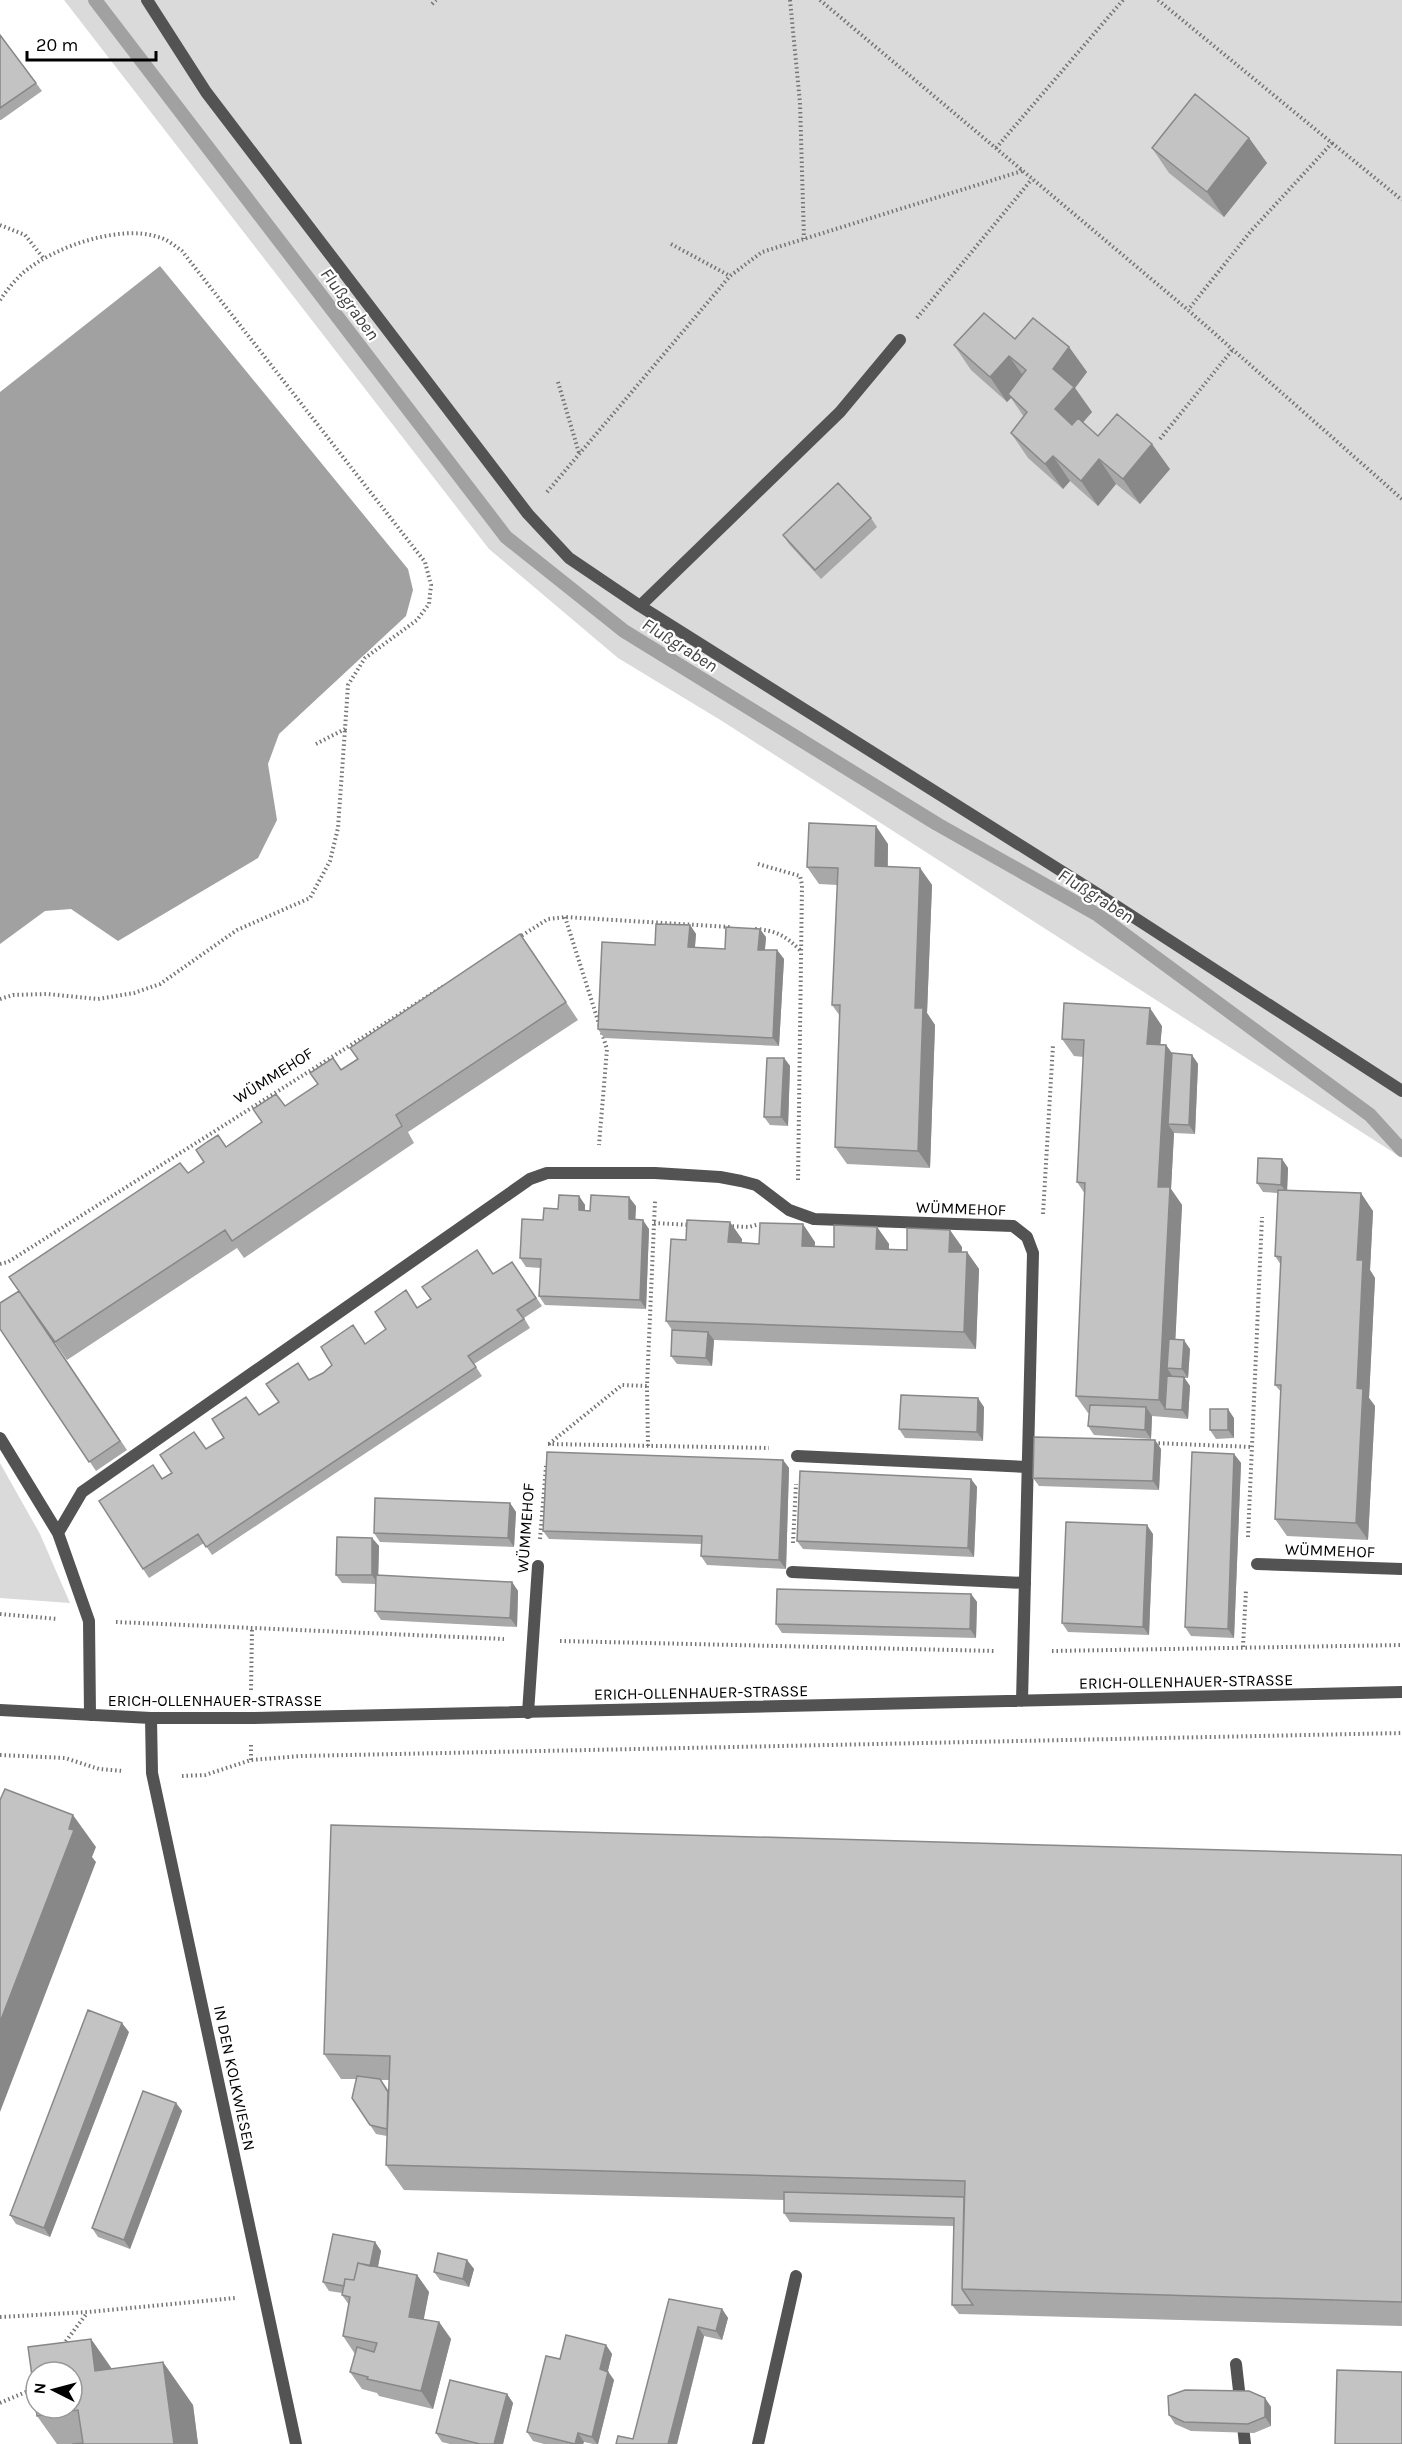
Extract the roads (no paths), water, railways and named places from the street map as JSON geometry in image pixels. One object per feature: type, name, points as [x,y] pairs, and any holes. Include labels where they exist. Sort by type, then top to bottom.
[{"type":"street","points":[[147,0],[206,92],[528,514],[569,558],[640,606],[1091,890],[1402,1091]]},
{"type":"street","points":[[640,606],[840,412],[900,340]]},
{"type":"street","name":"WÜMMEHOF","points":[[58,1533],[82,1492],[530,1179],[547,1173],[656,1173],[720,1177],[756,1185],[797,1214],[814,1219],[1013,1226],[1027,1237],[1033,1253],[1028,1467]]},
{"type":"street","points":[[0,1437],[36,1493],[58,1533],[89,1621],[90,1715]]},
{"type":"street","points":[[797,1456],[1028,1467],[1022,1701]]},
{"type":"street","name":"WÜMMEHOF","points":[[1257,1564],[1402,1569]]},
{"type":"street","name":"WÜMMEHOF","points":[[528,1713],[538,1566]]},
{"type":"street","points":[[792,1572],[1025,1583]]},
{"type":"street","name":"ERICH-OLLENHAUER-STRASSE","points":[[0,1710],[152,1718],[528,1713],[1402,1692]]},
{"type":"street","name":"IN DEN KOLKWIESEN","points":[[152,1718],[152,1773],[296,2444]]},
{"type":"street","points":[[758,2444],[796,2276]]},
{"type":"street","points":[[1236,2364],[1245,2444]]},
{"type":"waterway","name":"Flußgraben","points":[[95,0],[506,537],[624,631],[937,824],[1098,915],[1370,1115],[1402,1150]]}]
